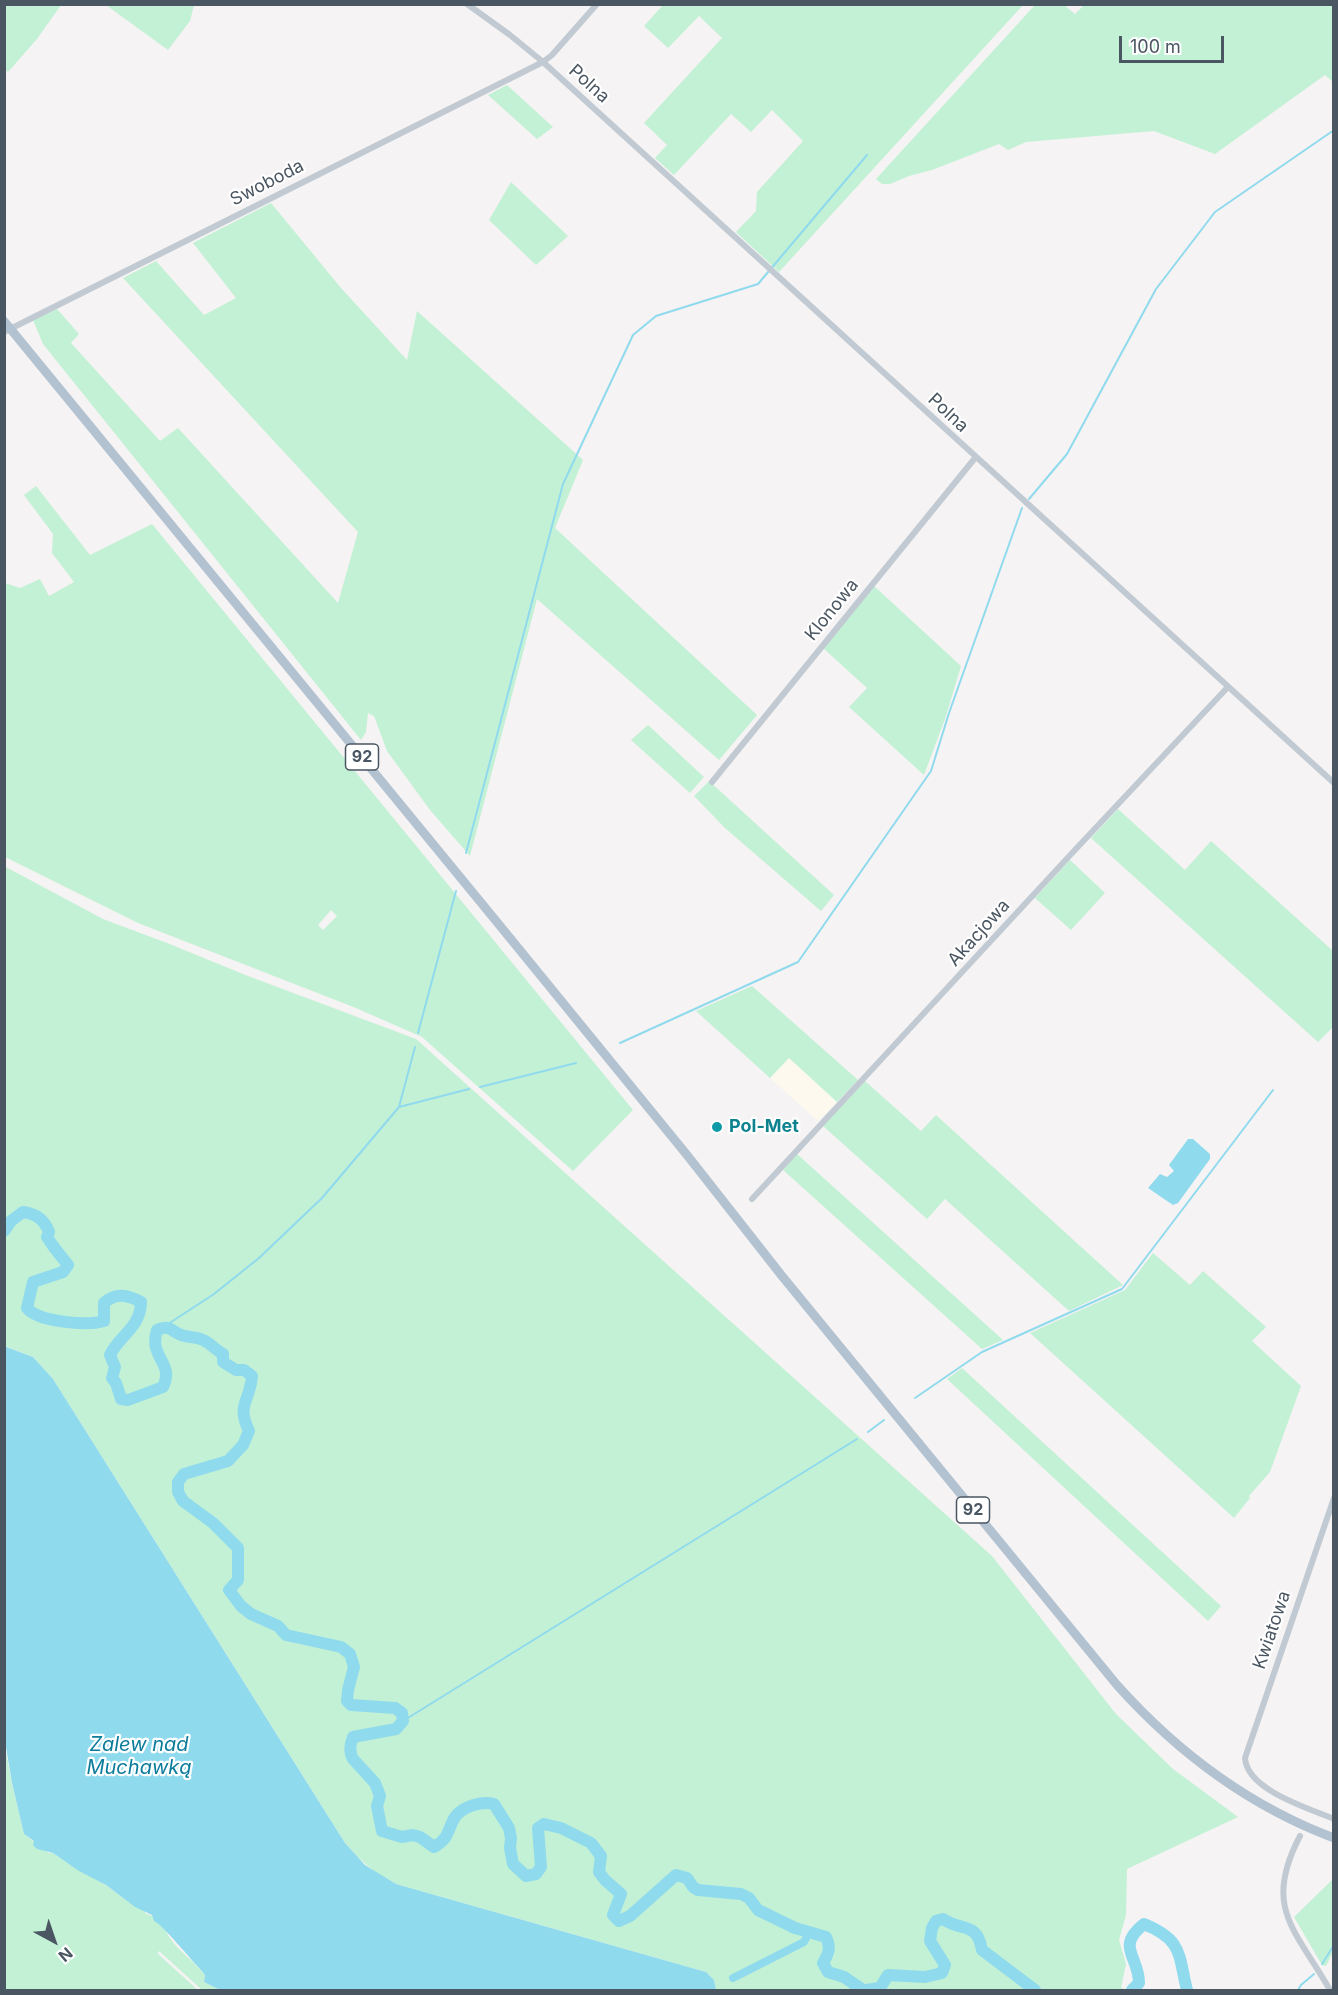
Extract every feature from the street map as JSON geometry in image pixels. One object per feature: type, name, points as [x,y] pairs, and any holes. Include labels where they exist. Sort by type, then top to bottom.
[{"type":"main road","name":"92","points":[[4,321],[8,331],[545,981],[687,1155],[789,1285],[1117,1685],[1170,1739],[1208,1769],[1265,1806],[1334,1838]]},
{"type":"street","name":"Polna","points":[[467,4],[543,62],[1227,688],[1334,783]]},
{"type":"street","points":[[543,62],[597,4]]},
{"type":"street","name":"Swoboda","points":[[8,331],[543,62]]},
{"type":"street","name":"Klonowa","points":[[711,782],[975,458]]},
{"type":"street","name":"Akacjowa","points":[[752,1199],[1227,688]]},
{"type":"street","name":"Kwiatowa","points":[[1334,1498],[1246,1751],[1245,1761],[1249,1772],[1259,1782],[1286,1799],[1334,1819]]},
{"type":"street","points":[[1300,1836],[1289,1859],[1284,1878],[1283,1904],[1292,1928],[1330,1990]]},
{"type":"shaded area","points":[[789,1057],[837,1102],[818,1121],[770,1078]]},
{"type":"green space","points":[[5,4],[61,5],[37,39],[8,72],[5,70]]},
{"type":"green space","points":[[664,4],[1023,5],[779,272],[736,232],[756,211],[757,192],[803,141],[772,110],[751,132],[731,114],[674,175],[655,158],[667,145],[644,123],[722,38],[699,16],[668,48],[644,26]]},
{"type":"green space","points":[[106,5],[194,5],[190,21],[168,50]]},
{"type":"green space","points":[[1035,5],[1064,5],[1075,14],[1084,5],[1333,5],[1333,82],[1325,75],[1215,154],[1154,131],[1026,142],[1008,150],[999,144],[890,184],[882,184],[876,179]]},
{"type":"green space","points":[[507,85],[553,127],[537,139],[488,95]]},
{"type":"green space","points":[[511,182],[568,236],[536,265],[489,220]]},
{"type":"green space","points":[[271,203],[341,288],[407,360],[417,311],[583,460],[555,528],[757,715],[719,760],[537,599],[470,856],[430,810],[387,751],[374,716],[368,713],[366,732],[361,740],[43,344],[33,320],[57,309],[79,334],[71,343],[160,441],[178,428],[338,603],[358,532],[123,278],[156,261],[204,315],[236,298],[193,243]]},
{"type":"green space","points":[[36,486],[90,555],[152,524],[633,1110],[573,1171],[422,1037],[356,1008],[138,923],[5,857],[5,583],[20,588],[40,579],[49,596],[74,582],[52,553],[53,534],[24,495]],"holes":[[[331,910],[337,916],[323,930],[318,925]]]},
{"type":"green space","points":[[874,586],[961,666],[945,719],[924,775],[849,707],[867,688],[823,648]]},
{"type":"green space","points":[[648,725],[704,777],[690,793],[631,740]]},
{"type":"green space","points":[[709,781],[834,895],[821,911],[725,828],[694,796]]},
{"type":"green space","points":[[1118,809],[1185,870],[1211,841],[1333,951],[1333,1027],[1318,1042],[1091,838]]},
{"type":"green space","points":[[1070,860],[1105,893],[1071,930],[1035,898]]},
{"type":"green space","points":[[4,866],[103,919],[416,1039],[992,1556],[1116,1714],[1173,1769],[1238,1817],[1127,1869],[1126,1915],[1119,1940],[1126,1964],[1121,1988],[1129,1990],[716,1990],[714,1980],[706,1972],[396,1884],[375,1871],[356,1855],[345,1843],[53,1379],[33,1357],[5,1346]]},
{"type":"green space","points":[[752,986],[858,1080],[837,1102],[789,1058],[770,1078],[696,1011]]},
{"type":"green space","points":[[865,1081],[921,1131],[936,1115],[1123,1285],[1069,1311],[945,1199],[927,1219],[823,1126]]},
{"type":"green space","points":[[797,1154],[1003,1340],[982,1349],[783,1170]]},
{"type":"green space","points":[[1153,1253],[1190,1285],[1203,1271],[1266,1327],[1252,1341],[1301,1386],[1270,1472],[1234,1518],[1030,1333],[1125,1290]]},
{"type":"green space","points":[[962,1368],[1221,1606],[1208,1621],[947,1379]]},
{"type":"green space","points":[[4,1741],[24,1834],[49,1853],[53,1853],[154,1917],[177,1947],[202,1971],[205,1975],[204,1982],[220,1990],[202,1990],[159,1951],[158,1954],[198,1990],[5,1990]]},
{"type":"green space","points":[[1333,1879],[1333,1952],[1326,1966],[1322,1965],[1294,1917]]},
{"type":"water","points":[[1188,1139],[1193,1139],[1210,1154],[1210,1159],[1178,1203],[1173,1205],[1148,1188],[1160,1174],[1167,1177],[1174,1171],[1169,1165]]},
{"type":"water","name":"Zalew nad Muchawką","points":[[4,1346],[33,1357],[53,1379],[345,1843],[365,1865],[396,1884],[706,1972],[714,1980],[716,1990],[220,1990],[204,1982],[205,1975],[202,1971],[154,1921],[152,1915],[135,1907],[106,1885],[79,1871],[53,1853],[37,1849],[33,1845],[34,1841],[24,1834],[5,1741]]},
{"type":"waterway","points":[[1029,499],[1067,454],[1156,289],[1215,212],[1334,130]]},
{"type":"waterway","points":[[466,853],[563,484],[633,335],[656,316],[758,284],[867,155]]},
{"type":"waterway","points":[[620,1043],[798,962],[931,771],[949,713],[1022,508]]},
{"type":"waterway","points":[[418,1033],[456,891]]},
{"type":"waterway","points":[[165,1326],[214,1294],[259,1258],[322,1198],[399,1107],[415,1047]]},
{"type":"waterway","points":[[480,1087],[576,1063]]},
{"type":"waterway","points":[[399,1107],[469,1089]]},
{"type":"waterway","points":[[915,1398],[982,1352],[1122,1289],[1273,1090]]},
{"type":"waterway","points":[[4,1231],[11,1221],[23,1212],[36,1216],[45,1224],[49,1232],[47,1237],[68,1265],[63,1272],[33,1282],[27,1308],[33,1313],[63,1322],[96,1322],[104,1321],[104,1303],[113,1297],[127,1296],[141,1302],[134,1325],[110,1355],[115,1367],[112,1378],[121,1399],[128,1400],[163,1387],[166,1371],[158,1354],[155,1339],[157,1330],[164,1328],[206,1341],[223,1354],[223,1362],[236,1370],[244,1370],[252,1376],[244,1409],[245,1422],[249,1431],[243,1445],[228,1461],[184,1474],[178,1482],[178,1492],[183,1501],[213,1523],[238,1548],[238,1580],[229,1590],[241,1606],[251,1614],[278,1626],[286,1635],[341,1647],[350,1654],[354,1667],[347,1701],[351,1705],[395,1708],[402,1713],[403,1721],[396,1729],[353,1737],[351,1745],[353,1759],[375,1783],[380,1796],[377,1806],[382,1831],[402,1837],[413,1835],[420,1837],[434,1847],[446,1837],[458,1813],[478,1804],[494,1804],[509,1828],[513,1864],[526,1876],[536,1874],[541,1867],[538,1828],[544,1824],[561,1828],[591,1843],[601,1856],[599,1872],[621,1894],[613,1915],[619,1921],[630,1916],[676,1875],[687,1878],[698,1890],[741,1894],[749,1898],[758,1910],[795,1928],[826,1937],[829,1950],[823,1963],[828,1972],[844,1977],[863,1990]]},
{"type":"waterway","points":[[868,1432],[884,1420]]},
{"type":"waterway","points":[[403,1721],[857,1439]]},
{"type":"waterway","points":[[866,1990],[880,1988],[888,1975],[925,1977],[942,1973],[945,1965],[930,1941],[932,1928],[936,1921],[943,1919],[972,1931],[980,1941],[982,1950],[1035,1990]]},
{"type":"waterway","points":[[1132,1990],[1139,1983],[1131,1952],[1131,1939],[1144,1924],[1157,1930],[1172,1942],[1180,1958],[1187,1990]]},
{"type":"waterway","points":[[733,1978],[804,1942],[809,1932]]},
{"type":"waterway","points":[[1322,1964],[1334,1945]]},
{"type":"waterway","points":[[1298,1990],[1314,1974]]},
{"type":"place","name":"Pol-Met","points":[[717,1127]]}]
